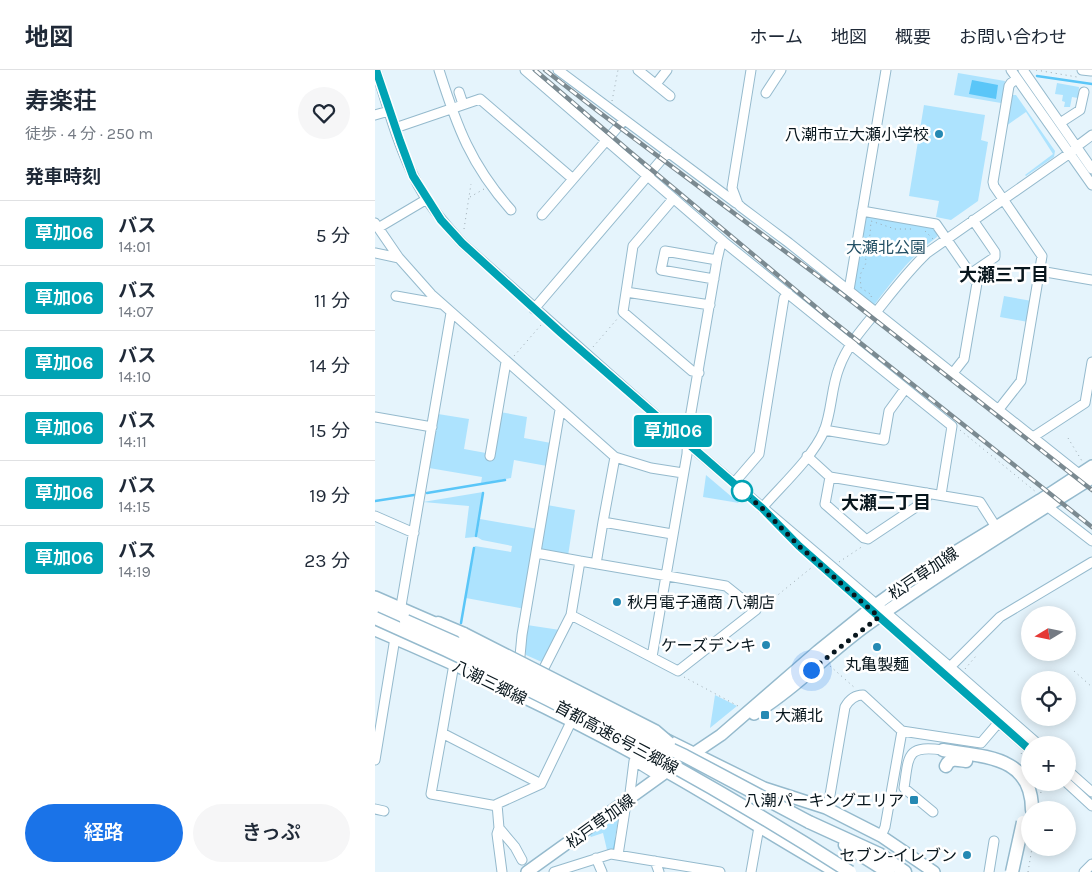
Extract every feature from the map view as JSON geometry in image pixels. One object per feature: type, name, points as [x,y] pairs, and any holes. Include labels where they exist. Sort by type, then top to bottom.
[{"type":"highway","name":"首都高速6号三郷線","points":[[375,608],[501,663],[651,740],[690,755],[809,822],[888,872]]},
{"type":"highway","name":"首都高速6号三郷線","points":[[375,618],[442,648],[594,723],[713,788],[850,872]]},
{"type":"highway","points":[[438,623],[464,634],[655,731],[690,755]]},
{"type":"highway","points":[[442,648],[468,667],[615,741],[845,872]]},
{"type":"highway","points":[[943,750],[991,758],[1012,766],[1028,784],[1031,801]]},
{"type":"highway","points":[[946,766],[950,760],[959,760],[991,766],[1012,778],[1021,788],[1023,801]]},
{"type":"highway","name":"首都高速6号三郷線","points":[[809,822],[873,851],[905,872]]},
{"type":"highway","points":[[1012,872],[1021,842]]},
{"type":"highway","points":[[1021,872],[1023,856]]},
{"type":"main road","name":"松戸草加線","points":[[878,610],[963,559],[1086,465]]},
{"type":"main road","name":"松戸草加線","points":[[527,872],[539,869],[663,774],[771,704],[916,576],[1041,499],[1092,479]]},
{"type":"main road","name":"八潮三郷線","points":[[375,596],[438,623],[547,682],[644,729],[690,755],[764,788],[825,808],[881,836],[933,872]]},
{"type":"main road","name":"八潮三郷線","points":[[438,623],[459,628],[520,656],[638,716],[642,720],[644,729]]},
{"type":"main road","name":"八潮三郷線","points":[[375,630],[454,664],[571,722],[836,872]]},
{"type":"street","points":[[376,70],[413,176],[441,220],[462,243],[534,309],[878,610],[1021,742]]},
{"type":"street","points":[[439,70],[451,108],[466,145],[491,185],[511,210]]},
{"type":"street","points":[[525,70],[724,242],[952,426],[941,495]]},
{"type":"street","points":[[557,70],[849,290],[875,313],[1033,437],[1063,457],[1086,465]]},
{"type":"street","points":[[638,70],[670,96]]},
{"type":"street","points":[[656,84],[667,70]]},
{"type":"street","points":[[737,204],[732,188],[751,70]]},
{"type":"street","points":[[766,93],[781,70]]},
{"type":"street","points":[[849,290],[886,70]]},
{"type":"street","points":[[1011,70],[1073,150],[1092,170]]},
{"type":"street","points":[[1023,70],[1059,123],[1092,185]]},
{"type":"street","points":[[999,409],[1021,381],[1042,256],[1003,200],[993,182],[1009,86],[1017,79]]},
{"type":"street","points":[[459,92],[463,104]]},
{"type":"street","points":[[1059,123],[1080,110],[1084,92]]},
{"type":"street","points":[[395,128],[480,98],[573,179]]},
{"type":"street","points":[[375,115],[389,111]]},
{"type":"street","points":[[542,215],[624,120]]},
{"type":"street","points":[[762,508],[807,456],[824,430],[836,376],[850,344],[906,274],[927,253],[1092,136]]},
{"type":"street","points":[[534,309],[668,152]]},
{"type":"street","points":[[427,199],[377,225],[399,258],[421,284],[451,314],[615,457],[651,468],[683,473]]},
{"type":"street","points":[[673,199],[633,246],[623,312],[692,371],[699,373]]},
{"type":"street","points":[[862,211],[935,224],[977,283],[964,359],[953,373]]},
{"type":"street","points":[[970,274],[995,257],[995,252],[973,220]]},
{"type":"street","points":[[651,657],[688,444],[688,430],[717,260],[720,247],[724,242]]},
{"type":"street","points":[[714,279],[661,270],[665,250],[717,260]]},
{"type":"street","points":[[375,253],[399,258]]},
{"type":"street","points":[[1040,271],[1092,280]]},
{"type":"street","points":[[626,292],[710,305]]},
{"type":"street","points":[[733,483],[759,454],[784,298],[788,294]]},
{"type":"street","points":[[396,296],[441,304]]},
{"type":"street","points":[[401,606],[451,314]]},
{"type":"street","points":[[1033,437],[1085,404],[1092,362]]},
{"type":"street","points":[[490,456],[507,363]]},
{"type":"street","points":[[824,430],[884,440],[889,411],[905,389]]},
{"type":"street","points":[[520,656],[560,410]]},
{"type":"street","points":[[375,417],[432,427]]},
{"type":"street","points":[[807,456],[830,477],[980,502],[996,527]]},
{"type":"street","points":[[596,564],[615,457]]},
{"type":"street","points":[[830,477],[825,504],[868,539],[922,503],[927,497],[927,492]]},
{"type":"street","points":[[1041,499],[1092,541]]},
{"type":"street","points":[[375,516],[414,533]]},
{"type":"street","points":[[603,522],[672,534]]},
{"type":"street","points":[[536,553],[727,586],[756,610],[678,671],[571,615]]},
{"type":"street","points":[[544,668],[571,615],[580,562]]},
{"type":"street","points":[[950,667],[1000,617],[1092,562]]},
{"type":"street","points":[[878,610],[950,667],[1029,736]]},
{"type":"street","points":[[375,760],[376,743],[395,638]]},
{"type":"street","points":[[454,664],[431,794],[497,806],[541,784],[571,722]]},
{"type":"street","points":[[825,808],[829,801],[845,707],[857,695],[863,695],[902,731],[981,743],[999,722]]},
{"type":"street","points":[[881,836],[902,731]]},
{"type":"street","points":[[442,733],[541,784]]},
{"type":"street","points":[[933,812],[904,788],[907,765],[912,753],[923,748],[943,750]]},
{"type":"street","points":[[632,798],[630,793],[634,761],[663,774]]},
{"type":"street","points":[[1076,778],[1092,792]]},
{"type":"street","points":[[1076,791],[1092,806]]},
{"type":"street","points":[[618,855],[625,810],[622,805]]},
{"type":"street","points":[[497,806],[499,828],[497,834],[502,872]]},
{"type":"street","points":[[751,872],[759,827]]},
{"type":"street","points":[[499,828],[515,847],[522,860]]},
{"type":"street","points":[[989,872],[994,841]]},
{"type":"street","points":[[554,872],[608,854],[720,872]]},
{"type":"street","points":[[596,858],[602,872]]},
{"type":"street","points":[[655,861],[659,872]]},
{"type":"street","points":[[1084,872],[1092,864]]},
{"type":"path","points":[[612,112],[618,70]]},
{"type":"path","points":[[1035,70],[1085,73]]},
{"type":"path","points":[[464,229],[471,184]]},
{"type":"path","points":[[469,198],[491,185]]},
{"type":"path","points":[[868,300],[872,296],[861,288],[860,279],[866,263],[865,247],[870,235],[871,221],[895,229],[916,229]]},
{"type":"path","points":[[921,229],[927,232],[935,241]]},
{"type":"path","points":[[592,348],[623,312]]},
{"type":"path","points":[[507,363],[542,325]]},
{"type":"path","points":[[952,426],[957,428],[1041,499]]},
{"type":"path","points":[[1068,438],[1086,465]]},
{"type":"path","points":[[839,562],[865,544],[868,539]]},
{"type":"path","points":[[756,610],[761,609],[811,568]]},
{"type":"path","points":[[964,669],[977,657]]},
{"type":"path","points":[[830,666],[863,695]]},
{"type":"path","points":[[678,671],[742,708]]},
{"type":"path","points":[[1076,673],[1092,687]]},
{"type":"path","points":[[1028,872],[1031,856]]},
{"type":"green space","points":[[958,73],[1005,81],[1001,103],[954,95]]},
{"type":"green space","points":[[1057,83],[1079,87],[1078,98],[1072,97],[1070,107],[1064,107],[1063,95],[1055,94]]},
{"type":"green space","points":[[1011,95],[1016,95],[1055,151],[1054,157],[1026,176],[1053,154],[1026,112],[1006,126]]},
{"type":"green space","points":[[924,105],[985,115],[981,140],[988,142],[978,201],[951,220],[936,217],[939,201],[909,196]]},
{"type":"green space","name":"大瀬北公園","points":[[864,217],[934,228],[938,234],[904,268],[875,304],[871,304],[853,290]]},
{"type":"green space","points":[[1004,296],[1032,301],[1028,322],[1000,317]]},
{"type":"green space","points":[[500,412],[527,417],[524,438],[551,443],[547,466],[514,460],[511,478],[481,483],[482,477],[429,468],[438,414],[469,419],[464,449],[486,453]]},
{"type":"green space","points":[[706,475],[739,503],[703,497]]},
{"type":"green space","points":[[483,492],[475,537],[465,538],[469,506],[423,502]]},
{"type":"green space","points":[[547,505],[575,510],[568,556],[539,551]]},
{"type":"green space","points":[[480,519],[538,529],[525,609],[466,598],[475,546],[511,552],[512,546],[482,540],[477,537]]},
{"type":"green space","points":[[527,625],[560,630],[544,663],[526,655],[524,641]]},
{"type":"green space","points":[[715,695],[737,706],[710,728]]},
{"type":"green space","points":[[619,814],[613,851],[607,850],[603,833],[591,837],[589,834]]},
{"type":"water","points":[[972,80],[998,85],[996,99],[969,94]]},
{"type":"waterway","points":[[1037,76],[1092,84]]},
{"type":"waterway","points":[[427,493],[505,480]]},
{"type":"waterway","points":[[476,536],[483,493]]},
{"type":"waterway","points":[[375,501],[414,495]]},
{"type":"waterway","points":[[461,623],[474,548]]},
{"type":"waterway","points":[[614,851],[616,840]]},
{"type":"railway","points":[[535,70],[829,318],[1092,527]]},
{"type":"railway","points":[[545,70],[846,297],[1092,490]]},
{"type":"bus line","name":"草加06","points":[[376,70],[413,176],[441,220],[462,243],[487,268],[762,508],[799,546],[1021,742]]},
{"type":"place","name":"八潮市立大瀬小学校","points":[[939,134]]},
{"type":"place","name":"秋月電子通商 八潮店","points":[[617,602]]},
{"type":"place","name":"ケーズデンキ","points":[[766,645]]},
{"type":"place","name":"丸亀製麺","points":[[877,647]]},
{"type":"place","name":"大瀬北","points":[[765,715]]},
{"type":"place","name":"八潮パーキングエリア","points":[[914,800]]},
{"type":"place","name":"セブン-イレブン","points":[[967,855]]},
{"type":"district","name":"大瀬三丁目","points":[[1004,275]]},
{"type":"district","name":"大瀬二丁目","points":[[886,503]]},
{"type":"route","points":[[742,491],[762,508],[799,546],[879,617],[811,670]]}]
